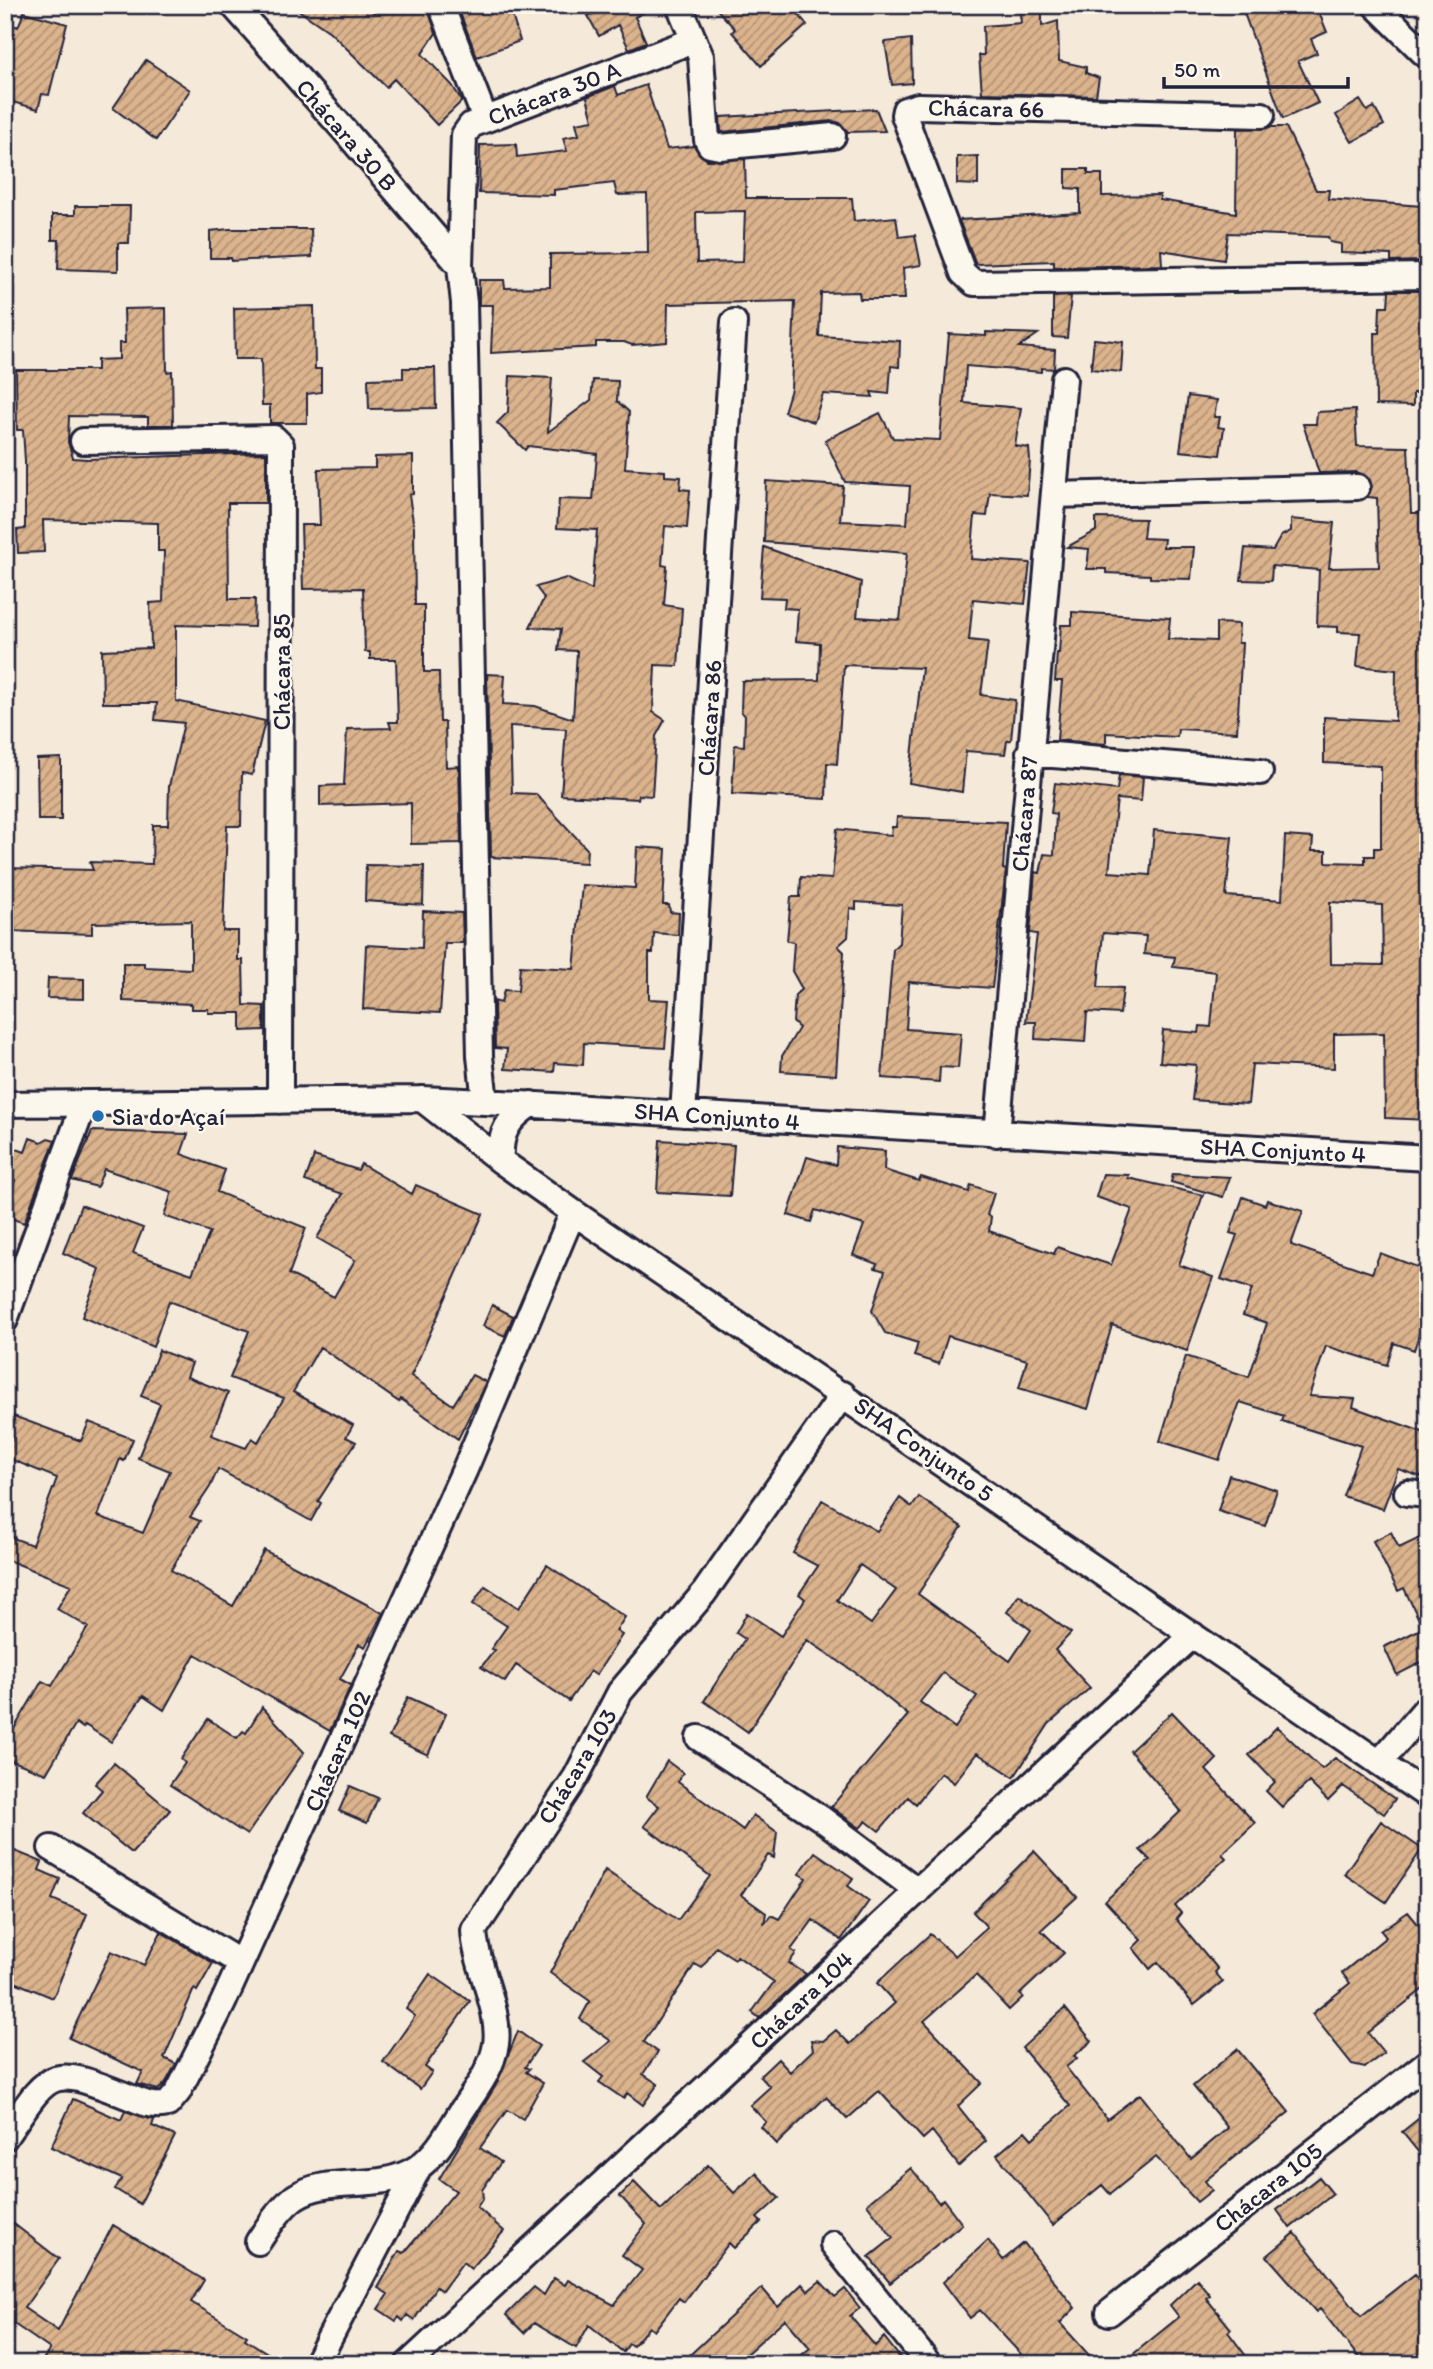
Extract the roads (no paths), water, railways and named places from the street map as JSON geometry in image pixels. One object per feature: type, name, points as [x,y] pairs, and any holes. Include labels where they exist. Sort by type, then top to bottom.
[{"type":"street","name":"Chácara 30 B","points":[[233,5],[460,266]]},
{"type":"street","points":[[441,5],[485,119]]},
{"type":"street","points":[[679,5],[701,57],[707,140],[710,145],[714,148],[832,136]]},
{"type":"street","points":[[1375,5],[1428,57]]},
{"type":"street","name":"Chácara 30 A","points":[[460,266],[465,129],[694,40]]},
{"type":"street","name":"Chácara 66","points":[[1262,115],[918,106],[905,110],[904,120],[963,273],[969,281],[1428,276]]},
{"type":"street","points":[[460,266],[465,317],[480,1056],[485,1101]]},
{"type":"street","name":"Chácara 86","points":[[683,1114],[734,322]]},
{"type":"street","name":"Chácara 87","points":[[997,1134],[1064,379]]},
{"type":"street","name":"Chácara 85","points":[[83,441],[274,438],[281,445],[280,1101]]},
{"type":"street","points":[[1054,495],[1357,486]]},
{"type":"street","points":[[1029,753],[1260,772]]},
{"type":"street","name":"SHA Conjunto 4","points":[[5,1104],[422,1099],[485,1101],[1428,1158]]},
{"type":"street","name":"SHA Conjunto 5","points":[[422,1099],[501,1161],[573,1212],[1428,1796]]},
{"type":"street","points":[[5,1320],[84,1104]]},
{"type":"street","points":[[501,1161],[504,1130],[513,1116],[531,1104]]},
{"type":"street","name":"Chácara 102","points":[[5,2137],[45,2084],[64,2076],[82,2078],[143,2104],[169,2104],[178,2092],[241,1963],[465,1469],[573,1212]]},
{"type":"street","name":"Chácara 103","points":[[258,2242],[295,2198],[316,2188],[387,2182],[419,2166],[435,2151],[490,2069],[497,2041],[487,1984],[474,1949],[474,1930],[576,1777],[620,1692],[704,1593],[842,1394]]},
{"type":"street","name":"Chácara 104","points":[[408,2364],[1193,1634]]},
{"type":"street","points":[[1379,1763],[1428,1706]]},
{"type":"street","points":[[699,1738],[822,1819],[918,1891]]},
{"type":"street","points":[[51,1848],[241,1963]]},
{"type":"street","name":"Chácara 105","points":[[1109,2313],[1428,2062]]},
{"type":"street","name":"Chácara 103","points":[[316,2364],[419,2166]]},
{"type":"street","points":[[833,2244],[929,2364]]},
{"type":"place","name":"Sia do Açaí","points":[[98,1116]]}]
